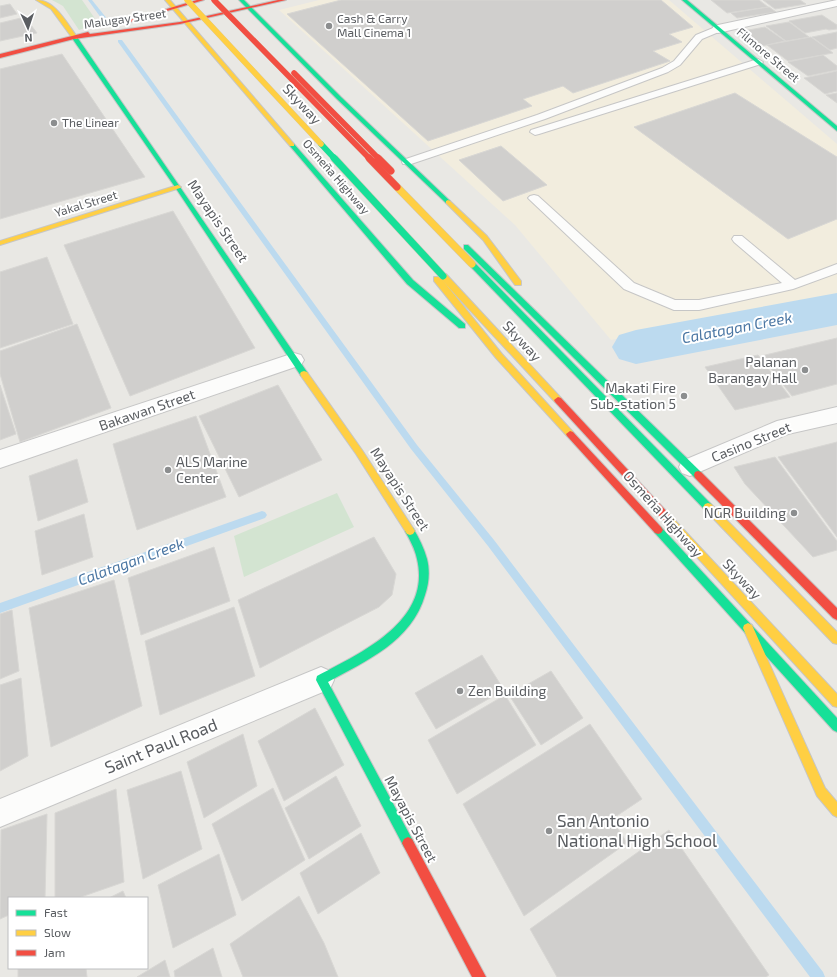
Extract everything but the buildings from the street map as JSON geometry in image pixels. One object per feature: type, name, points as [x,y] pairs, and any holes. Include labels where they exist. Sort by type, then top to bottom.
[{"type":"main road","name":"Mayapis Street","points":[[38,0],[53,8],[75,38],[178,187],[294,360],[360,452],[408,524],[417,541],[424,560],[424,587],[414,611],[392,637],[364,656],[321,680],[479,977]]},
{"type":"main road","name":"Osmeña Highway","points":[[181,0],[437,279],[499,356],[837,726]]},
{"type":"main road","name":"Skyway","points":[[186,0],[837,702]]},
{"type":"main road","name":"Malugay Street","points":[[0,56],[75,38],[170,3],[202,0]]},
{"type":"main road","name":"Skyway","points":[[214,0],[837,639]]},
{"type":"main road","points":[[222,0],[466,247],[690,467],[837,615]]},
{"type":"main road","points":[[241,0],[339,98],[486,238],[551,330]]},
{"type":"main road","name":"Malugay Street","points":[[75,38],[126,33],[186,22],[284,0]]},
{"type":"main road","name":"Filmore Street","points":[[684,0],[837,129]]},
{"type":"main road","name":"Osmeña Highway","points":[[170,3],[410,282],[499,356]]},
{"type":"main road","name":"Yakal Street","points":[[0,243],[178,187]]},
{"type":"main road","points":[[748,628],[821,792],[837,811]]},
{"type":"street","points":[[817,3],[837,17]]},
{"type":"street","points":[[718,29],[817,3],[837,3]]},
{"type":"street","name":"Bakawan Street","points":[[0,459],[294,360]]},
{"type":"street","name":"Casino Street","points":[[690,467],[784,427],[837,415]]},
{"type":"street","name":"Saint Paul Road","points":[[0,813],[321,680]]},
{"type":"lane","points":[[407,162],[541,117],[665,70],[677,63],[699,37],[718,29]]},
{"type":"lane","points":[[535,132],[758,62]]},
{"type":"lane","points":[[534,198],[628,286],[674,305],[698,305],[794,285],[837,268]]},
{"type":"lane","points":[[738,239],[794,285]]},
{"type":"shaded area","points":[[319,0],[669,0],[837,144],[837,297],[611,340],[515,225],[279,10]]},
{"type":"green space","points":[[52,0],[82,0],[98,23],[79,30],[63,6]]},
{"type":"green space","points":[[337,493],[354,527],[244,577],[234,536]]},
{"type":"waterway","points":[[90,0],[106,21]]},
{"type":"waterway","points":[[120,41],[414,447],[491,543],[818,977]]},
{"type":"waterway","name":"Calatagan Creek","points":[[636,347],[837,309]]},
{"type":"waterway","name":"Calatagan Creek","points":[[0,608],[262,515]]},
{"type":"traffic: fast","points":[[241,0],[339,98],[448,202]]},
{"type":"traffic: fast","points":[[684,0],[837,129]]},
{"type":"traffic: fast","points":[[75,38],[304,374]]},
{"type":"traffic: fast","points":[[321,144],[443,276]]},
{"type":"traffic: fast","points":[[292,145],[410,282],[462,326]]},
{"type":"traffic: fast","points":[[466,247],[698,475]]},
{"type":"traffic: fast","points":[[472,264],[708,507]]},
{"type":"traffic: fast","points":[[658,530],[837,726]]},
{"type":"traffic: fast","points":[[408,843],[321,680],[358,660],[384,643],[403,626],[412,614],[419,601],[423,587],[424,574],[418,545],[410,531]]},
{"type":"traffic: slow","points":[[38,0],[53,8],[75,38]]},
{"type":"traffic: slow","points":[[167,0],[292,145]]},
{"type":"traffic: slow","points":[[187,0],[321,144]]},
{"type":"traffic: slow","points":[[0,243],[178,187]]},
{"type":"traffic: slow","points":[[397,187],[472,264]]},
{"type":"traffic: slow","points":[[448,202],[485,238],[518,283]]},
{"type":"traffic: slow","points":[[443,276],[558,400]]},
{"type":"traffic: slow","points":[[437,279],[499,356],[570,434]]},
{"type":"traffic: slow","points":[[304,374],[359,452],[410,531]]},
{"type":"traffic: slow","points":[[708,507],[837,639]]},
{"type":"traffic: slow","points":[[667,518],[837,702]]},
{"type":"traffic: slow","points":[[748,628],[821,792],[837,811]]},
{"type":"traffic: jam","points":[[128,21],[202,0]]},
{"type":"traffic: jam","points":[[214,0],[397,187]]},
{"type":"traffic: jam","points":[[75,38],[180,23],[284,0]]},
{"type":"traffic: jam","points":[[0,56],[88,34]]},
{"type":"traffic: jam","points":[[294,73],[391,171]]},
{"type":"traffic: jam","points":[[558,400],[667,518]]},
{"type":"traffic: jam","points":[[570,434],[658,530]]},
{"type":"traffic: jam","points":[[698,475],[837,615]]},
{"type":"traffic: jam","points":[[408,843],[479,977]]},
{"type":"place","name":"Cash & Carry Mall Cinema 1","points":[[329,26]]},
{"type":"place","name":"The Linear","points":[[54,123]]},
{"type":"place","name":"Palanan Barangay Hall","points":[[805,370]]},
{"type":"place","name":"Makati Fire Sub-station 5","points":[[684,396]]},
{"type":"place","name":"ALS Marine Center","points":[[168,470]]},
{"type":"place","name":"NGR Building","points":[[794,513]]},
{"type":"place","name":"Zen Building","points":[[460,691]]},
{"type":"place","name":"San Antonio National High School","points":[[549,831]]}]
